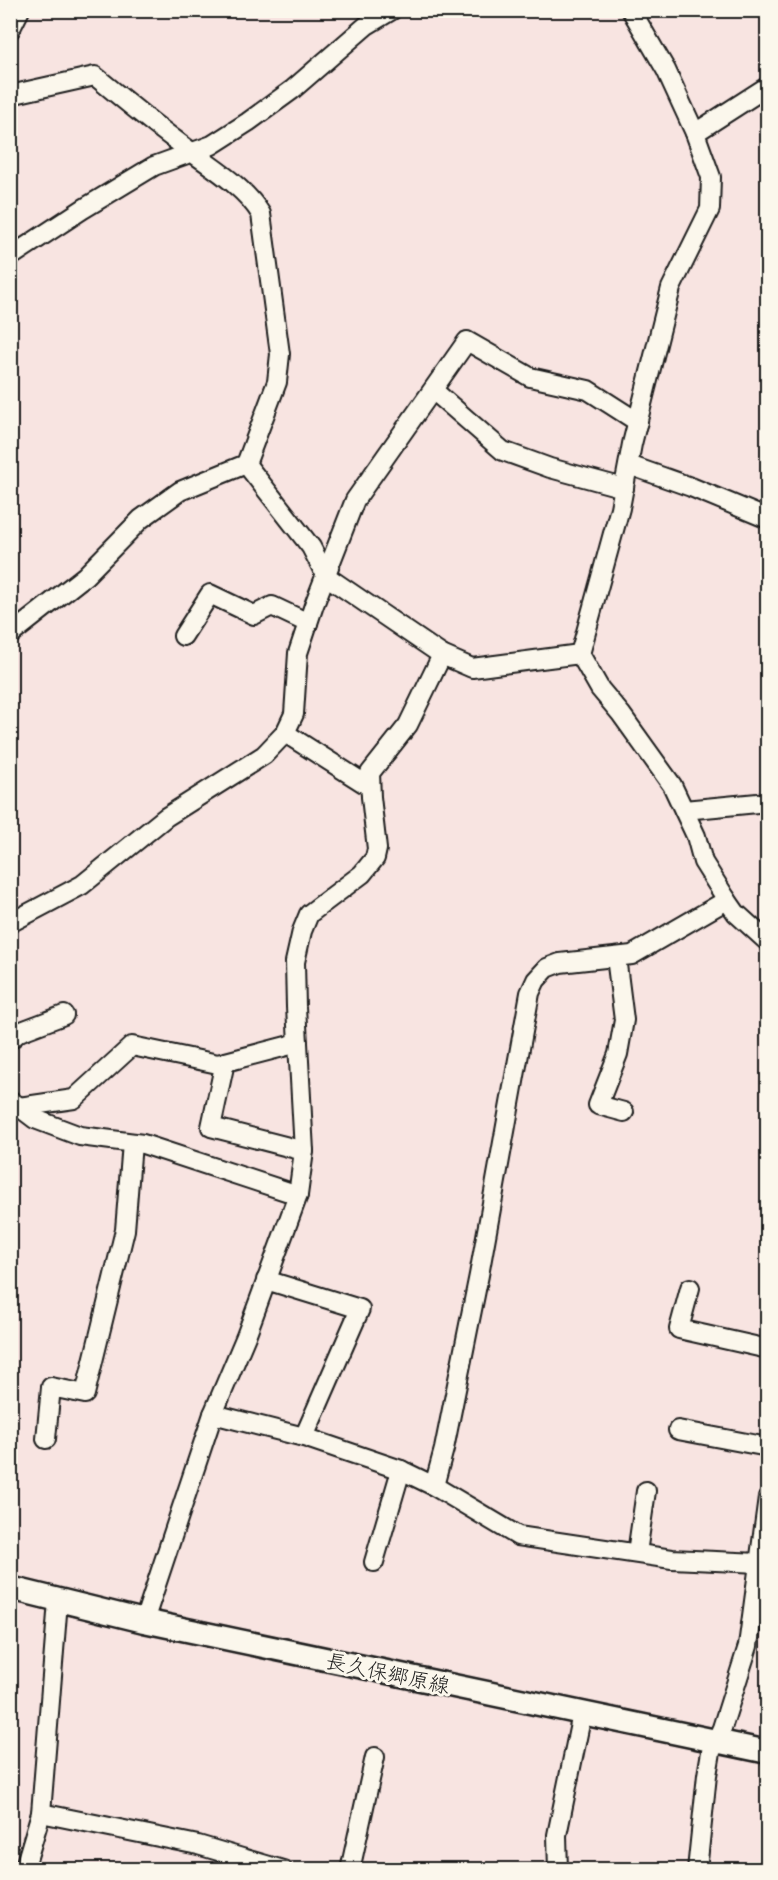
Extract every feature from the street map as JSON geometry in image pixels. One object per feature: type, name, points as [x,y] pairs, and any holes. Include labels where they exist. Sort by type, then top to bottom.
[{"type":"main road","name":"長久保郷原線","points":[[10,1588],[144,1621],[715,1743],[768,1752]]},
{"type":"street","points":[[10,30],[20,10]]},
{"type":"street","points":[[10,257],[154,166],[212,145],[292,90],[367,25],[392,10]]},
{"type":"street","points":[[631,10],[666,70],[695,132],[711,177],[710,209],[671,288],[624,488],[580,654],[600,689],[672,785],[696,836],[703,862],[727,900],[736,913],[768,942]]},
{"type":"street","points":[[10,95],[95,76],[253,201],[261,214],[280,354],[277,382],[246,464],[180,491],[141,519],[85,576],[10,634]]},
{"type":"street","points":[[695,132],[768,86]]},
{"type":"street","points":[[10,922],[82,885],[166,817],[264,755],[285,733],[294,714],[298,653],[355,500],[467,341],[530,377],[588,390],[638,422]]},
{"type":"street","points":[[433,390],[503,451],[550,468],[624,488]]},
{"type":"street","points":[[246,464],[311,547],[326,576],[442,655],[472,668],[580,654]]},
{"type":"street","points":[[629,465],[691,487],[768,519]]},
{"type":"street","points":[[183,636],[210,594],[254,615],[272,606],[308,623]]},
{"type":"street","points":[[144,1621],[213,1414],[246,1336],[298,1195],[304,1151],[295,962],[302,931],[309,915],[363,874],[375,858],[377,849],[370,773],[408,725],[442,655]]},
{"type":"street","points":[[285,733],[370,787]]},
{"type":"street","points":[[684,810],[768,802]]},
{"type":"street","points":[[434,1486],[444,1449],[479,1275],[530,993],[536,980],[547,968],[560,963],[632,955],[727,900]]},
{"type":"street","points":[[616,957],[624,1020],[618,1054],[598,1105],[624,1113]]},
{"type":"street","points":[[10,1040],[19,1032],[64,1015]]},
{"type":"street","points":[[15,1103],[74,1099],[132,1046],[218,1064],[298,1043]]},
{"type":"street","points":[[225,1062],[211,1127],[304,1151]]},
{"type":"street","points":[[15,1103],[35,1119],[80,1136],[143,1144],[298,1195]]},
{"type":"street","points":[[46,1439],[51,1387],[86,1394],[125,1230],[132,1143]]},
{"type":"street","points":[[266,1280],[360,1309],[304,1437]]},
{"type":"street","points":[[690,1288],[679,1329],[768,1350]]},
{"type":"street","points":[[213,1414],[304,1437],[400,1470],[434,1486],[518,1536],[672,1559],[759,1563]]},
{"type":"street","points":[[678,1430],[768,1447]]},
{"type":"street","points":[[374,1562],[400,1470]]},
{"type":"street","points":[[636,1553],[646,1491]]},
{"type":"street","points":[[697,1869],[706,1775],[748,1646],[768,1497]]},
{"type":"street","points":[[24,1869],[41,1813],[58,1601]]},
{"type":"street","points":[[558,1869],[557,1835],[582,1714]]},
{"type":"street","points":[[350,1869],[375,1757]]},
{"type":"street","points":[[41,1813],[198,1845],[283,1869]]}]
